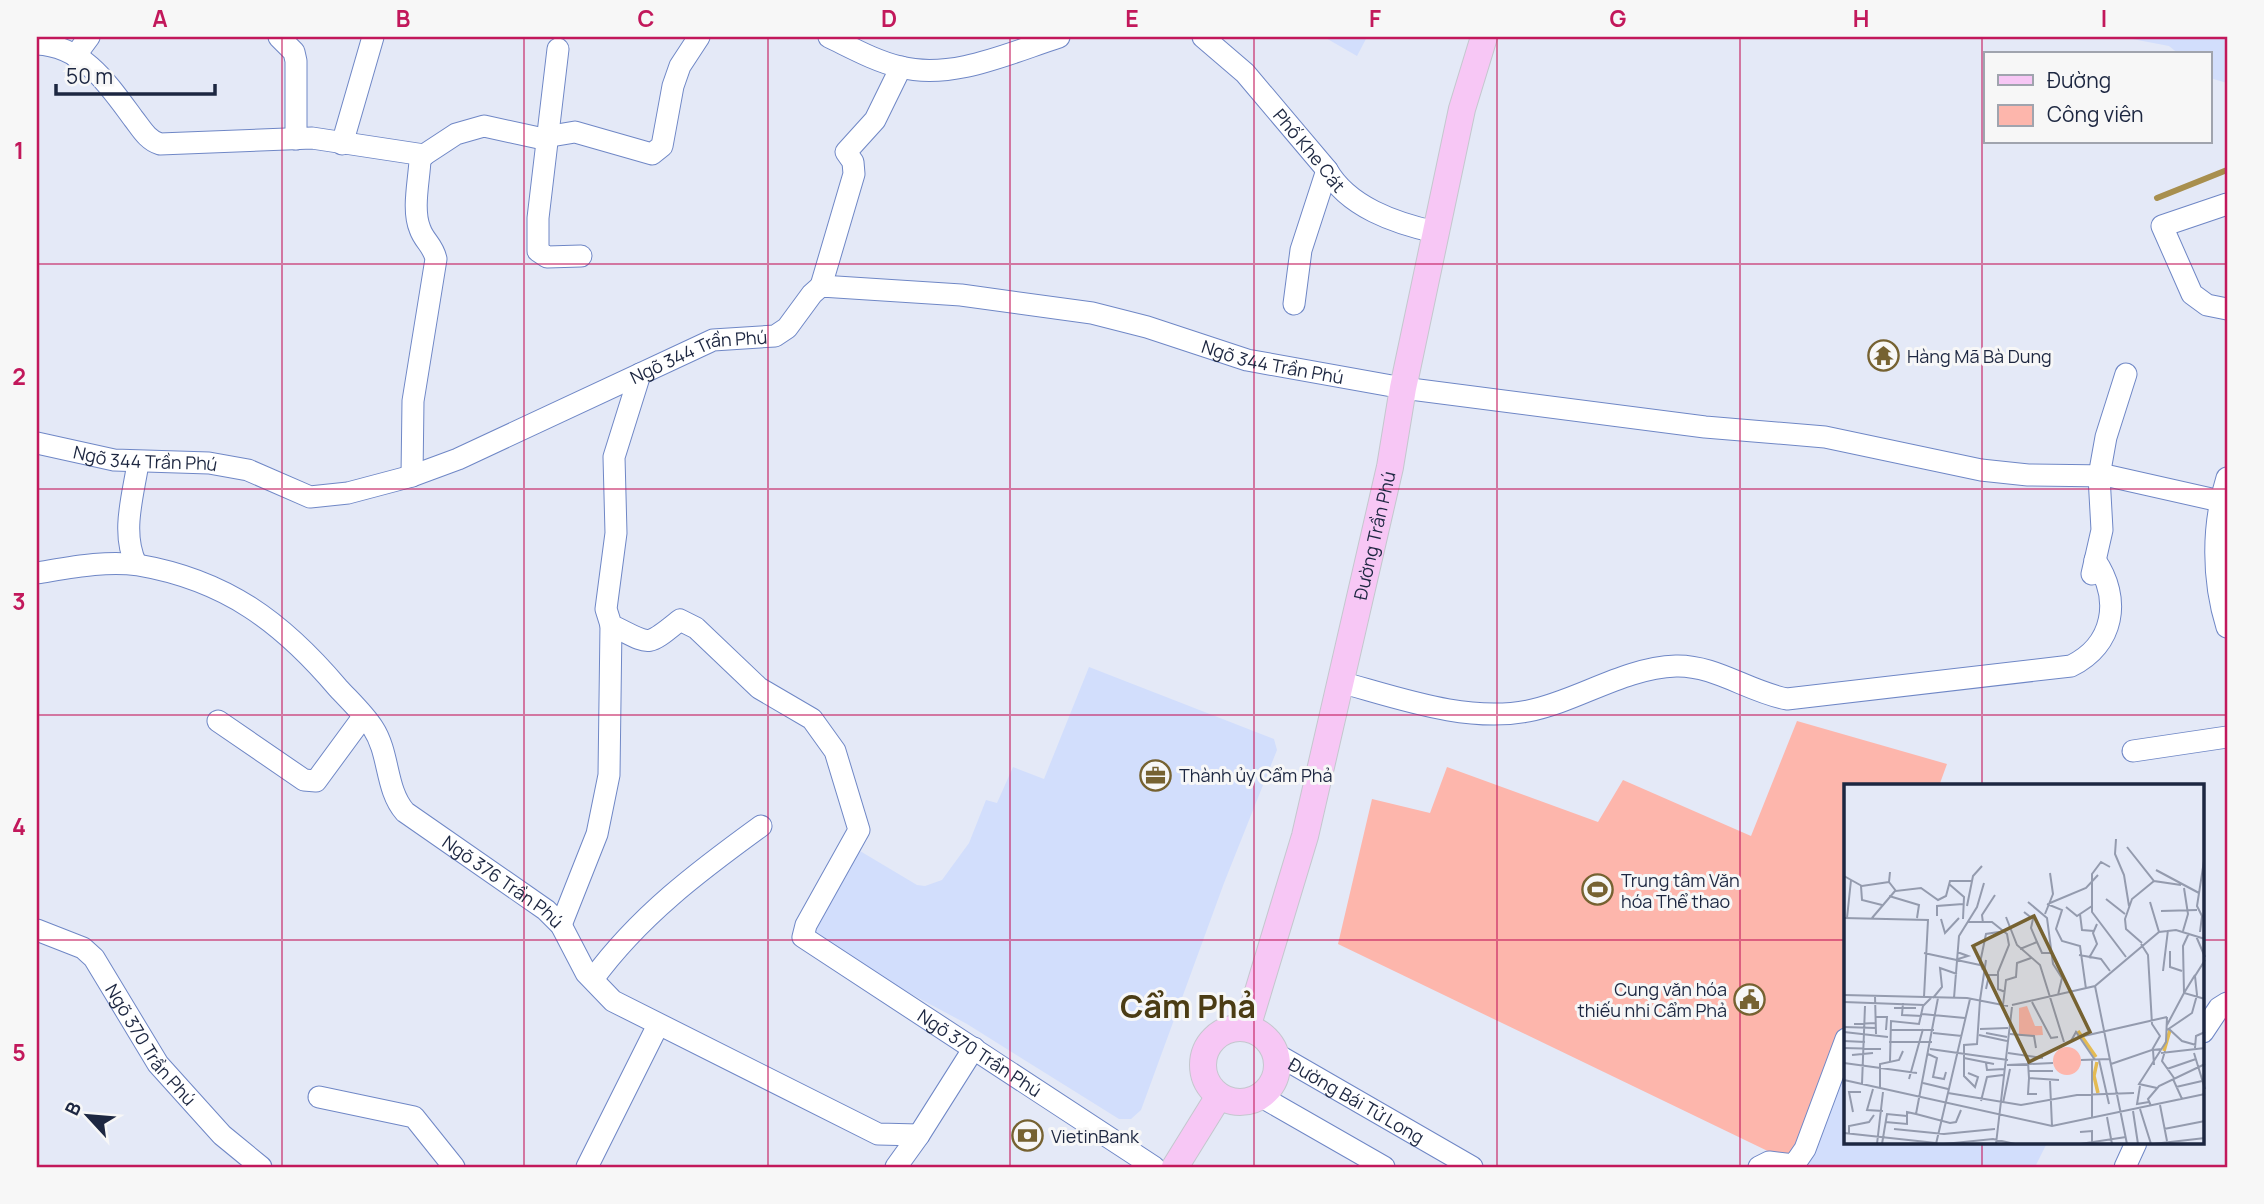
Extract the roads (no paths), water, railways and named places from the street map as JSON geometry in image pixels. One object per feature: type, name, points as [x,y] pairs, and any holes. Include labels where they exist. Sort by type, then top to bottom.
[{"type":"main road","name":"Đường Trần Phú","points":[[1247,1028],[1302,846],[1390,467],[1403,388],[1462,109],[1484,37]]},
{"type":"main road","points":[[1234,1028],[1247,1028],[1261,1034],[1276,1054],[1275,1077],[1260,1096],[1236,1102],[1219,1096],[1208,1083],[1204,1070],[1209,1046],[1217,1036],[1234,1028]]},
{"type":"main road","points":[[1175,1167],[1219,1096]]},
{"type":"street","points":[[75,56],[89,37]]},
{"type":"street","points":[[279,37],[294,52],[296,61],[296,139]]},
{"type":"street","points":[[342,144],[373,37]]},
{"type":"street","points":[[412,476],[413,401],[436,259],[433,245],[420,232],[417,216],[420,160],[456,134],[484,127],[529,136],[575,132],[656,153],[662,146],[680,66],[699,37]]},
{"type":"street","points":[[829,37],[901,67],[925,70],[975,65],[1059,37]]},
{"type":"street","name":"Phố Khe Cát","points":[[1203,37],[1245,73],[1335,183],[1379,214],[1435,232]]},
{"type":"street","points":[[37,44],[75,56],[97,70],[152,141],[195,145],[312,138],[424,155]]},
{"type":"street","points":[[558,49],[538,218],[538,251],[547,257],[581,256]]},
{"type":"street","points":[[821,286],[854,174],[853,162],[846,152],[875,120],[901,67]]},
{"type":"street","points":[[1294,304],[1301,250],[1327,170]]},
{"type":"street","points":[[2227,204],[2162,226],[2192,294],[2207,305],[2227,309]]},
{"type":"street","name":"Ngõ 344 Trần Phú","points":[[37,443],[138,463],[209,463],[248,470],[310,497],[320,498],[412,476],[458,459],[713,340],[775,336],[786,328],[811,294],[821,286],[961,295],[1092,313],[1147,327],[1247,360],[1403,388],[1692,426],[1825,437],[1981,470],[2099,476],[2220,501]]},
{"type":"street","points":[[561,925],[597,834],[609,775],[611,625],[606,609],[616,533],[614,457],[640,374]]},
{"type":"street","points":[[1340,682],[1422,703],[1504,714],[1530,711],[1652,669],[1675,666],[1709,671],[1770,696],[1787,699],[2071,666],[2089,658],[2101,646],[2109,619],[2108,581],[2093,569],[2102,530],[2099,476],[2106,437],[2126,374]]},
{"type":"street","points":[[136,564],[129,550],[129,522],[138,463]]},
{"type":"street","points":[[2227,478],[2215,525],[2221,608],[2227,627]]},
{"type":"street","name":"Ngõ 376 Trần Phú","points":[[37,573],[136,564],[202,583],[242,601],[271,619],[306,650],[377,736],[396,802],[405,812],[546,910],[561,925],[586,973],[613,1001],[878,1134],[919,1135]]},
{"type":"street","name":"Ngõ 370 Trần Phú","points":[[611,625],[647,641],[657,640],[680,620],[687,622],[759,688],[812,719],[835,751],[859,830],[806,925],[802,934],[805,939],[1154,1167]]},
{"type":"street","points":[[218,721],[304,780],[312,782],[316,781],[363,717]]},
{"type":"street","points":[[2133,751],[2227,737]]},
{"type":"street","points":[[593,979],[657,906],[761,826]]},
{"type":"street","name":"Ngõ 370 Trần Phú","points":[[37,930],[83,948],[94,958],[158,1064],[222,1135],[261,1167]]},
{"type":"street","points":[[2204,1030],[2219,1008],[2227,1003]]},
{"type":"street","points":[[587,1167],[658,1025]]},
{"type":"street","points":[[1759,1167],[1769,1162],[1794,1165],[1805,1149],[1844,1045]]},
{"type":"street","points":[[896,1167],[974,1048]]},
{"type":"street","name":"Đường Bái Tử Long","points":[[1276,1054],[1472,1167]]},
{"type":"street","points":[[1260,1096],[1384,1167]]},
{"type":"street","points":[[319,1097],[414,1117],[454,1167]]},
{"type":"street","points":[[2125,1167],[2136,1144]]},
{"type":"waterway","points":[[2157,198],[2227,170]]},
{"type":"place","name":"Hàng Mã Bà Dung","points":[[1884,356]]},
{"type":"place","name":"Thành ủy Cẩm Phả","points":[[1156,775]]},
{"type":"place","name":"Trung tâm Văn hóa Thể thao","points":[[1598,890]]},
{"type":"place","name":"Cung văn hóa thiếu nhi Cẩm Phả","points":[[1750,999]]},
{"type":"place","name":"VietinBank","points":[[1028,1136]]},
{"type":"district","name":"Cẩm Phả","points":[[1188,1006]]}]
